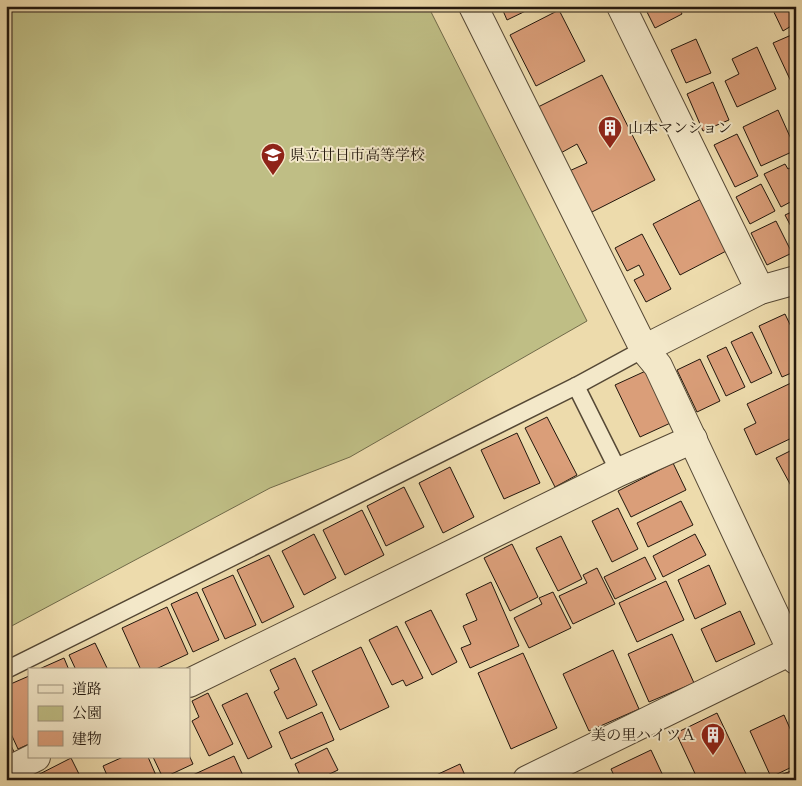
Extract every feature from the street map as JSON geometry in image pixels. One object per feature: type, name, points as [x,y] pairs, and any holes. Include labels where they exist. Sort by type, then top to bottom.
[{"type":"street","points":[[473,6],[644,349],[658,366],[794,654],[527,780]]},
{"type":"street","points":[[620,6],[760,290]]},
{"type":"street","points":[[644,349],[760,290],[796,280]]},
{"type":"street","points":[[190,682],[619,472],[693,439]]},
{"type":"street","points":[[6,772],[34,758]]},
{"type":"lane","points":[[6,670],[576,386],[644,349]]},
{"type":"lane","points":[[576,386],[619,472]]},
{"type":"green space","name":"県立廿日市高等学校","points":[[6,6],[428,6],[587,321],[350,457],[270,488],[6,629]]},
{"type":"building","points":[[501,6],[536,6],[507,20]]},
{"type":"building","points":[[644,6],[678,6],[682,14],[655,28]]},
{"type":"building","points":[[771,6],[796,6],[796,23],[783,31]]},
{"type":"building","points":[[559,10],[585,61],[536,86],[510,35]]},
{"type":"building","points":[[796,33],[796,88],[794,88],[773,43]]},
{"type":"building","points":[[696,39],[711,73],[686,83],[671,50]]},
{"type":"building","points":[[757,47],[776,89],[737,107],[725,81],[739,74],[732,59]]},
{"type":"building","name":"山本マンション","points":[[602,75],[655,180],[588,214],[567,172],[587,163],[577,144],[559,154],[536,108]]},
{"type":"building","points":[[713,82],[729,120],[703,131],[687,94]]},
{"type":"building","points":[[778,110],[796,150],[761,166],[743,127]]},
{"type":"building","points":[[737,134],[758,176],[735,187],[714,145]]},
{"type":"building","points":[[785,164],[788,169],[796,165],[796,199],[781,207],[764,174]]},
{"type":"building","points":[[761,184],[775,211],[750,224],[736,197]]},
{"type":"building","points":[[703,198],[730,249],[680,275],[653,224]]},
{"type":"building","points":[[796,210],[796,236],[785,215]]},
{"type":"building","points":[[776,221],[792,253],[767,265],[751,233]]},
{"type":"building","points":[[642,234],[671,289],[646,302],[634,280],[644,275],[639,265],[627,271],[615,248]]},
{"type":"building","points":[[785,314],[796,337],[796,371],[782,377],[759,326]]},
{"type":"building","points":[[752,332],[772,373],[751,383],[731,342]]},
{"type":"building","points":[[726,347],[745,387],[726,396],[707,356]]},
{"type":"building","points":[[700,359],[720,401],[697,412],[677,370]]},
{"type":"building","points":[[650,369],[677,420],[640,437],[615,385]]},
{"type":"building","points":[[791,383],[796,392],[796,436],[756,455],[744,429],[756,423],[747,404]]},
{"type":"building","points":[[547,417],[577,475],[555,487],[525,428]]},
{"type":"building","points":[[517,433],[540,483],[504,499],[481,450]]},
{"type":"building","points":[[796,448],[796,495],[776,458]]},
{"type":"building","points":[[673,463],[686,490],[631,517],[618,491]]},
{"type":"building","points":[[450,467],[474,517],[443,533],[419,483]]},
{"type":"building","points":[[404,487],[424,527],[386,546],[367,506]]},
{"type":"building","points":[[681,501],[693,525],[648,547],[637,523]]},
{"type":"building","points":[[618,508],[638,549],[612,562],[592,521]]},
{"type":"building","points":[[362,510],[384,555],[345,575],[323,530]]},
{"type":"building","points":[[314,534],[336,578],[304,595],[282,551]]},
{"type":"building","points":[[695,534],[706,555],[663,577],[653,556]]},
{"type":"building","points":[[561,536],[582,579],[558,591],[536,548]]},
{"type":"building","points":[[512,544],[538,597],[510,611],[484,558]]},
{"type":"building","points":[[269,555],[294,607],[262,623],[237,570]]},
{"type":"building","points":[[645,557],[656,579],[615,599],[604,577]]},
{"type":"building","points":[[709,565],[726,604],[695,619],[678,580]]},
{"type":"building","points":[[597,568],[615,604],[573,624],[559,596],[587,583],[583,575]]},
{"type":"building","points":[[233,575],[256,625],[225,639],[202,589]]},
{"type":"building","points":[[666,581],[684,620],[637,642],[619,603]]},
{"type":"building","points":[[491,582],[519,646],[470,668],[461,648],[471,644],[463,626],[477,620],[466,594]]},
{"type":"building","points":[[197,592],[219,640],[193,652],[171,604]]},
{"type":"building","points":[[553,592],[571,628],[529,648],[514,618],[542,604],[539,598]]},
{"type":"building","points":[[167,607],[188,654],[158,668],[140,668],[122,628]]},
{"type":"building","points":[[431,610],[457,662],[432,675],[405,622]]},
{"type":"building","points":[[740,611],[755,644],[716,662],[701,629]]},
{"type":"building","points":[[397,626],[423,678],[406,686],[403,680],[392,685],[369,640]]},
{"type":"building","points":[[672,634],[694,683],[649,702],[628,654]]},
{"type":"building","points":[[95,643],[107,668],[75,668],[69,655]]},
{"type":"building","points":[[361,647],[389,707],[340,730],[312,671]]},
{"type":"building","points":[[613,650],[639,709],[589,731],[563,674]]},
{"type":"building","points":[[523,653],[557,728],[511,749],[478,673]]},
{"type":"building","points":[[64,658],[68,668],[42,668]]},
{"type":"building","points":[[295,658],[317,705],[287,719],[274,692],[279,689],[270,670]]},
{"type":"building","points":[[28,676],[28,744],[18,749],[6,723],[6,686]]},
{"type":"building","points":[[208,693],[233,744],[209,756],[192,721],[199,717],[192,701]]},
{"type":"building","points":[[247,693],[272,747],[248,759],[222,705]]},
{"type":"building","points":[[322,712],[334,740],[291,759],[279,732]]},
{"type":"building","name":"美の里ハイツＡ","points":[[717,713],[749,780],[698,780],[676,733]]},
{"type":"building","points":[[784,715],[796,742],[796,765],[771,777],[750,731]]},
{"type":"building","points":[[6,735],[15,754],[6,758]]},
{"type":"building","points":[[327,748],[338,770],[317,780],[302,780],[295,764]]},
{"type":"building","points":[[651,750],[665,780],[616,780],[611,769]]},
{"type":"building","points":[[234,756],[245,780],[182,780]]},
{"type":"building","points":[[190,757],[193,764],[163,778],[153,758]]},
{"type":"building","points":[[71,758],[82,780],[28,780]]},
{"type":"building","points":[[121,758],[148,758],[158,780],[109,780],[103,766]]},
{"type":"building","points":[[460,764],[467,780],[436,780],[434,776]]},
{"type":"building","points":[[796,769],[796,780],[774,780],[773,778]]},
{"type":"place","name":"山本マンション","points":[[610,149]]},
{"type":"place","name":"県立廿日市高等学校","points":[[273,176]]},
{"type":"place","name":"美の里ハイツＡ","points":[[713,756]]}]
